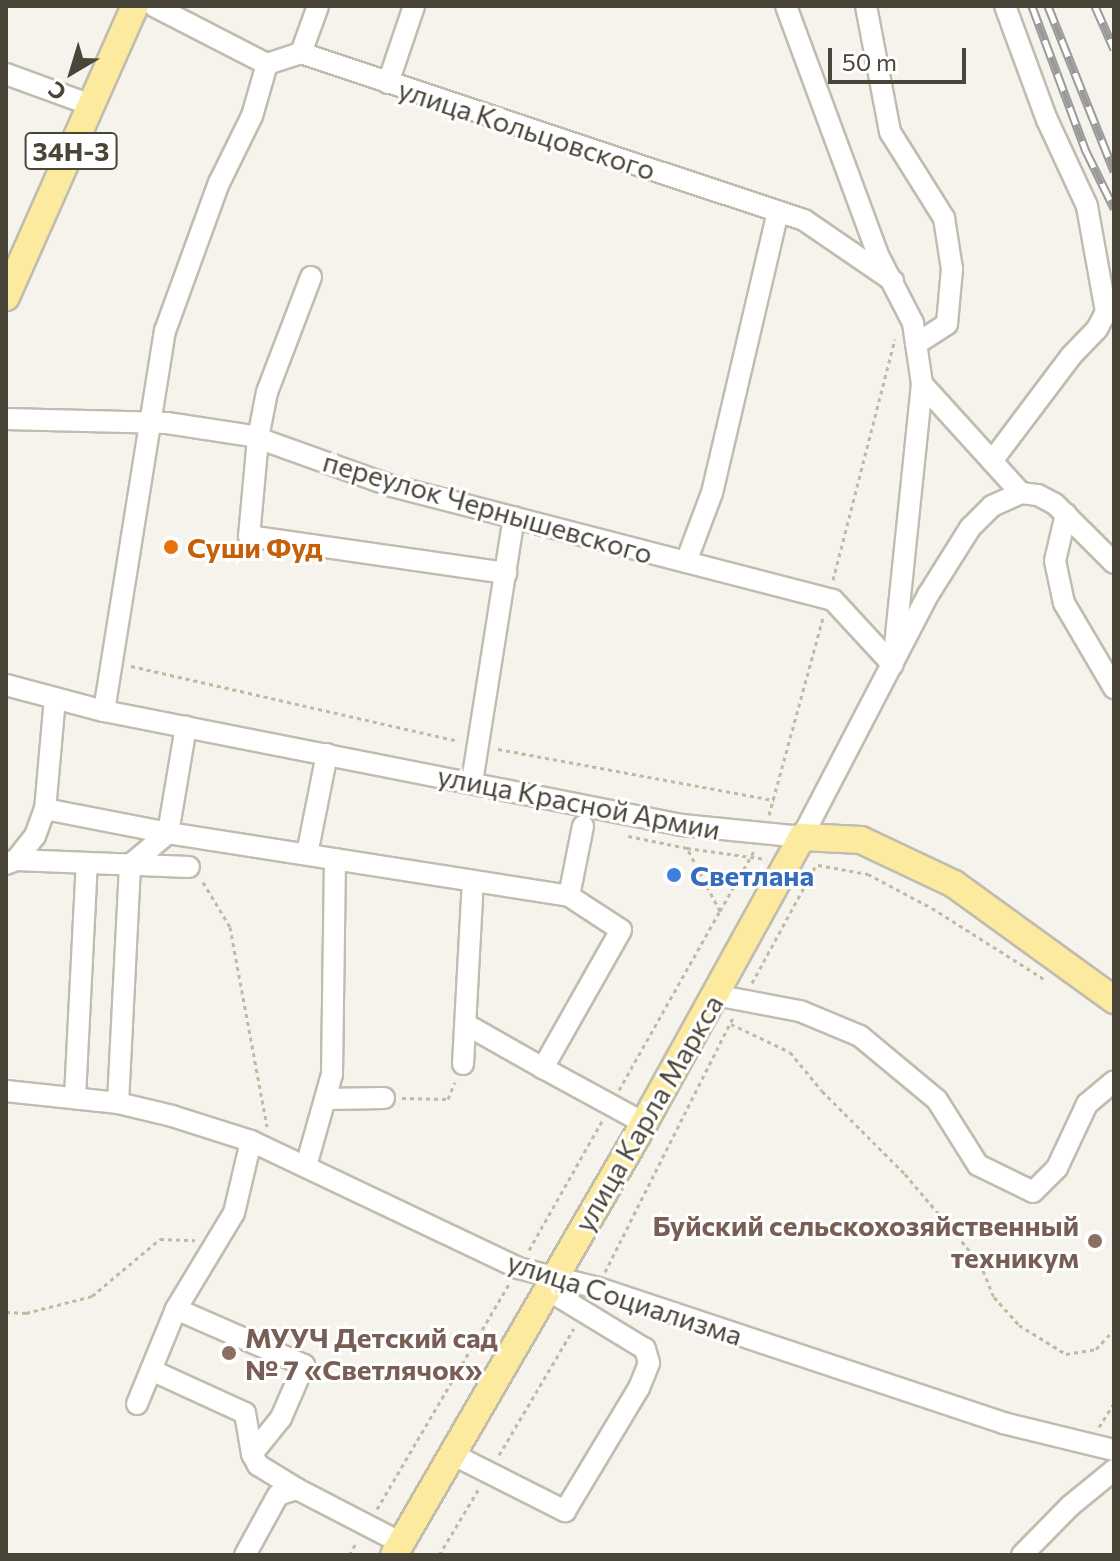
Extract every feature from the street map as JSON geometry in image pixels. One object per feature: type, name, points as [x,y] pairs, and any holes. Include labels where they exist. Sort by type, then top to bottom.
[{"type":"main road","name":"34Н-3","points":[[6,297],[12,267],[91,105],[135,6]]},
{"type":"main road","name":"улица Карла Маркса","points":[[397,1549],[644,1123],[717,1011],[802,837]]},
{"type":"main road","name":"улица Красной Армии","points":[[802,837],[861,840],[954,884],[1114,1000]]},
{"type":"street","points":[[154,6],[267,64],[301,53],[318,6]]},
{"type":"street","points":[[388,83],[414,6]]},
{"type":"street","name":"улица Карла Маркса","points":[[786,6],[879,257],[913,323],[922,384],[893,665]]},
{"type":"street","points":[[866,6],[890,132],[944,218],[952,269],[947,324],[916,344]]},
{"type":"street","points":[[992,461],[1071,356],[1097,329],[1106,312],[1087,206],[1047,120],[1005,6]]},
{"type":"street","name":"улица Кольцовского","points":[[301,53],[804,220],[893,281]]},
{"type":"street","points":[[104,711],[165,331],[219,183],[252,116],[267,64]]},
{"type":"street","points":[[6,74],[91,105]]},
{"type":"street","points":[[686,562],[712,493],[778,212]]},
{"type":"street","points":[[311,277],[267,392],[258,438],[249,536],[506,573]]},
{"type":"street","points":[[922,384],[1021,493],[1038,495],[1066,514],[1114,563]]},
{"type":"street","name":"переулок Чернышевского","points":[[6,419],[13,422],[150,423],[258,438],[392,486],[833,600],[893,665]]},
{"type":"street","name":"улица Карла Маркса","points":[[802,837],[928,595],[970,528],[992,506],[1021,493]]},
{"type":"street","points":[[1066,514],[1055,561],[1064,603],[1114,688]]},
{"type":"street","points":[[472,782],[514,517]]},
{"type":"street","name":"улица Красной Армии","points":[[6,685],[104,711],[682,825],[802,837]]},
{"type":"street","points":[[11,862],[35,836],[45,809],[55,698]]},
{"type":"street","points":[[118,1103],[130,865],[168,833],[186,727]]},
{"type":"street","points":[[307,854],[327,754]]},
{"type":"street","points":[[45,809],[168,833],[569,896],[621,930],[543,1068]]},
{"type":"street","points":[[569,896],[583,826]]},
{"type":"street","points":[[306,1166],[332,1074],[335,859]]},
{"type":"street","points":[[11,862],[189,867]]},
{"type":"street","points":[[75,1097],[87,863]]},
{"type":"street","points":[[463,1064],[473,881]]},
{"type":"street","points":[[717,1011],[743,1000],[800,1011],[860,1036],[937,1100],[978,1165],[1033,1192],[1057,1168],[1087,1104],[1114,1081]]},
{"type":"street","points":[[467,1025],[644,1123]]},
{"type":"street","name":"улица Социализма","points":[[6,1091],[118,1103],[251,1141],[552,1282],[598,1288],[1003,1423],[1114,1450]]},
{"type":"street","points":[[326,1099],[384,1098]]},
{"type":"street","points":[[137,1404],[176,1309],[193,1276],[219,1242],[234,1213],[251,1141]]},
{"type":"street","points":[[452,1454],[487,1475],[565,1511],[639,1388],[649,1363],[645,1349],[585,1310],[552,1282]]},
{"type":"street","points":[[176,1309],[304,1365],[281,1418],[252,1454]]},
{"type":"street","points":[[151,1370],[245,1413],[252,1454],[258,1465],[367,1525],[397,1549]]},
{"type":"street","points":[[1022,1555],[1070,1506],[1114,1470]]},
{"type":"street","points":[[245,1555],[278,1495],[297,1489]]},
{"type":"path","points":[[112,662],[479,746],[774,800]]},
{"type":"path","points":[[687,848],[868,874],[932,908],[1052,983]]},
{"type":"path","points":[[598,1288],[717,1011],[743,1000],[816,865]]},
{"type":"path","points":[[189,867],[208,887],[230,927],[271,1150]]},
{"type":"path","points":[[717,1011],[790,1052],[822,1091],[924,1196],[980,1263],[994,1297],[1019,1325],[1066,1354],[1096,1349],[1114,1330]]},
{"type":"path","points":[[384,1098],[448,1099],[463,1064]]},
{"type":"path","points":[[6,1312],[26,1313],[92,1296],[160,1239],[219,1242]]},
{"type":"path","points":[[349,1555],[518,1268]]},
{"type":"path","points":[[439,1555],[585,1310]]},
{"type":"path","points":[[1089,1445],[1114,1403]]},
{"type":"railway","points":[[1032,6],[1086,151],[1114,208]]},
{"type":"railway","points":[[1048,6],[1114,171]]},
{"type":"railway","points":[[1095,6],[1114,49]]},
{"type":"place","name":"Суши Фуд","points":[[171,547]]},
{"type":"place","name":"Светлана","points":[[674,875]]},
{"type":"place","name":"Буйский сельскохозяйственный техникум","points":[[1095,1241]]},
{"type":"place","name":"МУУЧ Детский сад № 7 «Светлячок»","points":[[229,1353]]}]
